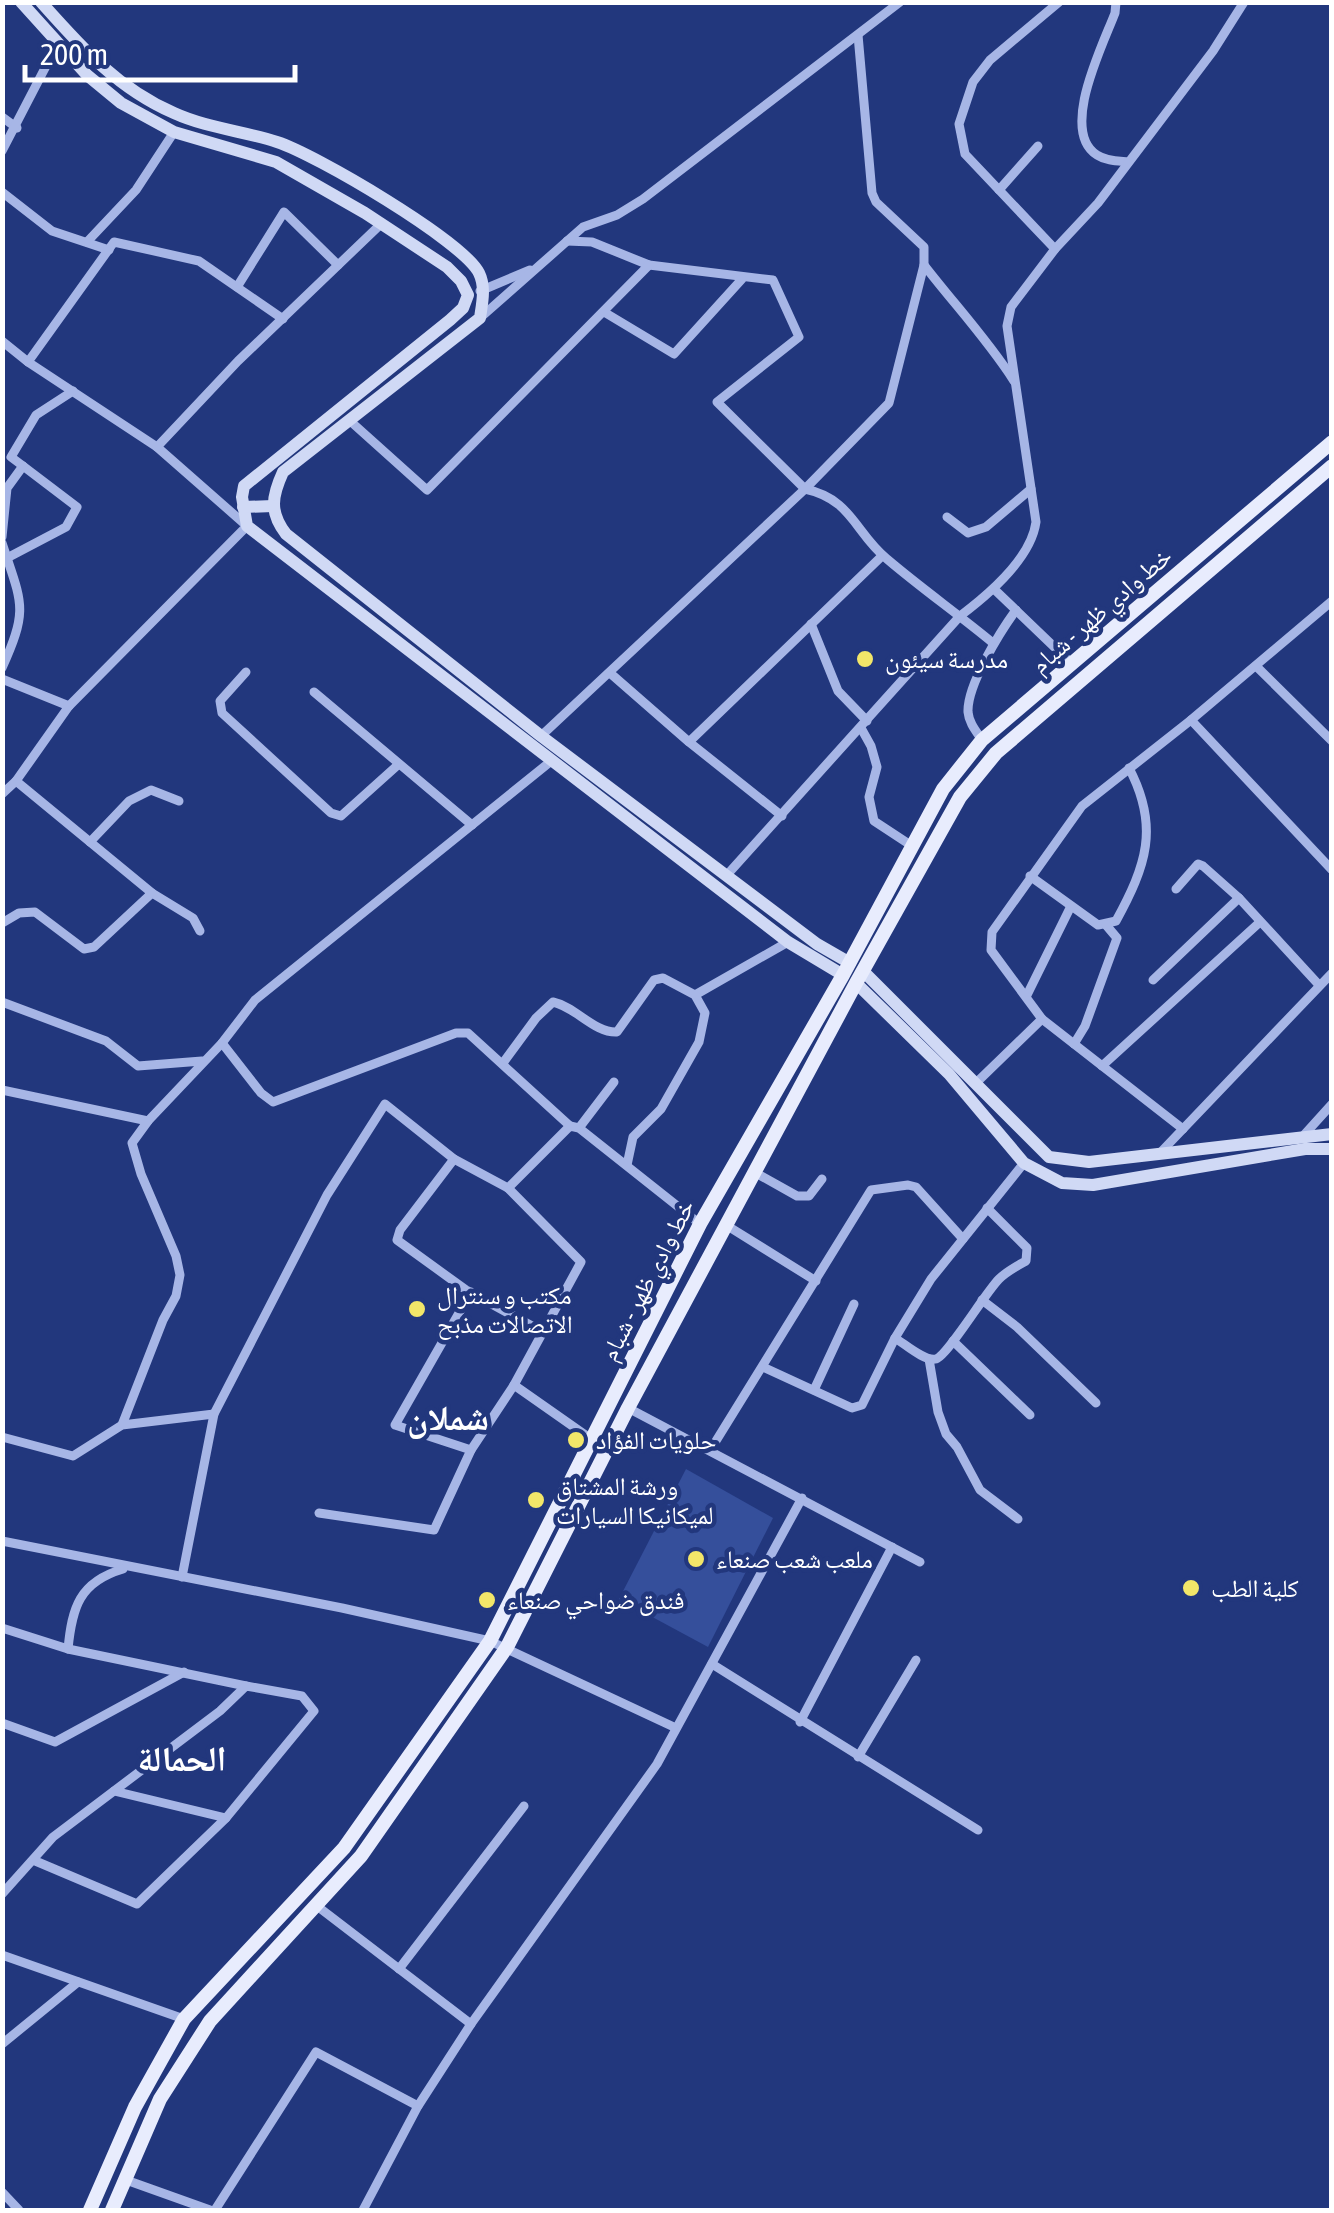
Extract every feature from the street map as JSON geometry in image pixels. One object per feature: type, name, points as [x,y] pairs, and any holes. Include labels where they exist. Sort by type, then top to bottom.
[{"type":"main road","name":"خط وادي ظهر - شبام","points":[[112,2210],[160,2099],[210,2021],[362,1856],[507,1647],[754,1172],[943,789],[982,740],[1332,442]]},
{"type":"main road","name":"خط وادي ظهر - شبام","points":[[90,2210],[135,2107],[184,2019],[344,1848],[490,1641],[700,1224],[960,796],[996,753],[1332,466]]},
{"type":"street","points":[[21,2],[88,75],[121,103],[174,132],[276,162],[447,267],[461,280],[468,295],[464,308],[450,320],[244,486],[247,526]]},
{"type":"street","points":[[41,2],[101,68],[137,92],[175,113],[280,142],[375,192],[464,253],[480,274],[480,318]]},
{"type":"street","points":[[900,2],[643,199],[618,215],[584,227],[480,318],[283,472],[273,494],[274,518],[286,534],[541,736],[853,973],[977,1082],[1036,1147],[1049,1156],[1090,1162],[1304,1134],[1332,1134]]},
{"type":"street","points":[[1055,249],[965,154],[959,135],[961,111],[972,82],[990,60],[1059,2]]},
{"type":"street","points":[[1116,2],[1081,119],[1086,143],[1093,152],[1128,162]]},
{"type":"street","points":[[726,876],[960,616],[996,590],[1034,532],[1007,316],[1055,249],[1098,203],[1213,51],[1244,2]]},
{"type":"street","points":[[541,736],[806,489],[890,402],[924,265],[924,248],[876,202],[872,193],[858,36]]},
{"type":"street","points":[[2,150],[17,128],[58,43]]},
{"type":"street","points":[[2,116],[17,128]]},
{"type":"street","points":[[87,242],[136,190],[174,132]]},
{"type":"street","points":[[998,190],[1038,146]]},
{"type":"street","points":[[2,192],[52,230],[109,250]]},
{"type":"street","points":[[237,287],[284,212],[338,265]]},
{"type":"street","points":[[157,448],[283,318],[382,224]]},
{"type":"street","points":[[567,240],[592,242],[649,266],[774,280],[799,336],[717,402],[806,489],[823,493],[848,510],[882,556],[992,642]]},
{"type":"street","points":[[28,362],[114,242],[199,262],[283,318]]},
{"type":"street","points":[[468,295],[549,260]]},
{"type":"street","points":[[924,265],[994,350],[1017,385]]},
{"type":"street","points":[[349,420],[427,490],[649,266]]},
{"type":"street","points":[[604,312],[674,354],[742,278]]},
{"type":"street","points":[[2,341],[157,448],[247,526],[788,942],[853,973],[949,1074],[1024,1163],[1062,1183],[1092,1185],[1305,1149],[1332,1149]]},
{"type":"street","points":[[7,558],[66,526],[77,507],[7,453],[36,415],[73,392]]},
{"type":"street","points":[[2,668],[23,612],[2,540],[7,488],[23,466]]},
{"type":"street","points":[[947,517],[968,533],[986,527],[1031,490]]},
{"type":"street","points":[[243,507],[273,506]]},
{"type":"street","points":[[2,794],[16,781],[68,706],[247,526]]},
{"type":"street","points":[[688,742],[882,556]]},
{"type":"street","points":[[996,590],[1072,664]]},
{"type":"street","points":[[1183,1129],[1042,1018],[991,950],[992,932],[1082,806],[1192,720],[1332,601]]},
{"type":"street","points":[[982,740],[970,723],[967,708],[992,642],[1016,610]]},
{"type":"street","points":[[811,624],[838,691],[864,724],[872,746],[876,767],[869,797],[874,820],[912,846]]},
{"type":"street","points":[[1256,666],[1331,739]]},
{"type":"street","points":[[246,672],[220,701],[222,713],[331,813],[341,816],[399,764]]},
{"type":"street","points":[[610,673],[688,742],[782,816]]},
{"type":"street","points":[[2,679],[68,706]]},
{"type":"street","points":[[314,692],[472,825]]},
{"type":"street","points":[[1192,720],[1329,863]]},
{"type":"street","points":[[122,1425],[176,1296],[180,1275],[132,1143],[222,1043],[255,1000],[550,762]]},
{"type":"street","points":[[1030,876],[1098,925],[1116,920],[1146,854],[1148,824],[1142,793],[1130,768]]},
{"type":"street","points":[[16,781],[152,893],[193,918],[200,931]]},
{"type":"street","points":[[90,842],[130,800],[150,790],[180,801]]},
{"type":"street","points":[[1176,889],[1198,864],[1240,898],[1319,985]]},
{"type":"street","points":[[2,923],[19,913],[35,912],[84,949],[94,946],[152,893]]},
{"type":"street","points":[[1154,980],[1240,898]]},
{"type":"street","points":[[1027,995],[1071,906]]},
{"type":"street","points":[[1102,1066],[1260,922]]},
{"type":"street","points":[[1074,1044],[1086,1026],[1117,938],[1106,925]]},
{"type":"street","points":[[695,995],[788,942]]},
{"type":"street","points":[[1160,1153],[1332,974]]},
{"type":"street","points":[[503,1063],[552,1002],[566,1005],[608,1032],[617,1032],[654,980],[663,978],[695,995],[705,1013],[698,1042],[661,1110],[633,1137],[627,1166]]},
{"type":"street","points":[[2,1002],[106,1041],[138,1066],[202,1061]]},
{"type":"street","points":[[977,1082],[1042,1018]]},
{"type":"street","points":[[222,1043],[260,1093],[273,1102],[456,1033],[468,1033],[574,1127],[700,1224]]},
{"type":"street","points":[[508,1188],[574,1127],[614,1082]]},
{"type":"street","points":[[2,1090],[148,1122]]},
{"type":"street","points":[[182,1577],[214,1414],[327,1195],[385,1104],[454,1159],[508,1188],[580,1262],[514,1385],[471,1450],[434,1530],[320,1513]]},
{"type":"street","points":[[1304,1134],[1332,1104]]},
{"type":"street","points":[[454,1159],[400,1230],[397,1240],[471,1292],[543,1332]]},
{"type":"street","points":[[763,1367],[852,1408],[862,1405],[895,1338],[931,1279],[1024,1163]]},
{"type":"street","points":[[754,1172],[798,1196],[809,1196],[822,1178]]},
{"type":"street","points":[[711,1449],[871,1190],[916,1187],[963,1238]]},
{"type":"street","points":[[930,1360],[947,1352],[1002,1276],[1026,1261],[1029,1254],[987,1208]]},
{"type":"street","points":[[726,1225],[816,1282]]},
{"type":"street","points":[[471,1292],[395,1425],[471,1450]]},
{"type":"street","points":[[982,1300],[1096,1404]]},
{"type":"street","points":[[814,1390],[854,1304]]},
{"type":"street","points":[[895,1338],[930,1360],[938,1412],[946,1434],[980,1490],[1018,1519]]},
{"type":"street","points":[[953,1341],[1030,1414]]},
{"type":"street","points":[[514,1385],[591,1439]]},
{"type":"street","points":[[628,1408],[920,1562]]},
{"type":"street","points":[[2,1438],[73,1456],[122,1425],[214,1414]]},
{"type":"street","points":[[363,2210],[418,2106],[656,1764],[802,1498]]},
{"type":"street","points":[[2,1541],[490,1641],[676,1728]]},
{"type":"street","points":[[800,1722],[892,1547]]},
{"type":"street","points":[[68,1649],[71,1618],[78,1600],[101,1578],[128,1568]]},
{"type":"street","points":[[2,1628],[68,1649],[302,1696],[314,1710],[226,1818],[136,1904],[33,1860]]},
{"type":"street","points":[[858,1757],[916,1660]]},
{"type":"street","points":[[712,1664],[978,1830]]},
{"type":"street","points":[[2,1723],[55,1742],[184,1672]]},
{"type":"street","points":[[2,1894],[53,1838],[220,1711],[246,1686]]},
{"type":"street","points":[[114,1791],[226,1818]]},
{"type":"street","points":[[399,1968],[524,1806]]},
{"type":"street","points":[[317,1906],[472,2024]]},
{"type":"street","points":[[4,1959],[184,2019]]},
{"type":"street","points":[[2,2044],[78,1982]]},
{"type":"street","points":[[126,2180],[212,2210],[316,2052],[418,2106]]},
{"type":"street","points":[[2,2192],[20,2210]]},
{"type":"shaded area","name":"ملعب شعب صنعاء","points":[[686,1469],[773,1518],[708,1647],[619,1599]]},
{"type":"place","name":"مدرسة سيئون","points":[[865,659]]},
{"type":"place","name":"مكتب و سنترال الاتصالات مذبح","points":[[417,1309]]},
{"type":"place","name":"حلويات الفؤاد","points":[[576,1440]]},
{"type":"place","name":"ورشة المشتاق لميكانيكا السيارات","points":[[536,1500]]},
{"type":"place","name":"ملعب شعب صنعاء","points":[[696,1559]]},
{"type":"place","name":"كلية الطب","points":[[1191,1588]]},
{"type":"place","name":"فندق ضواحي صنعاء","points":[[487,1600]]},
{"type":"district","name":"شملان","points":[[448,1418]]},
{"type":"district","name":"الحمالة","points":[[182,1759]]}]
